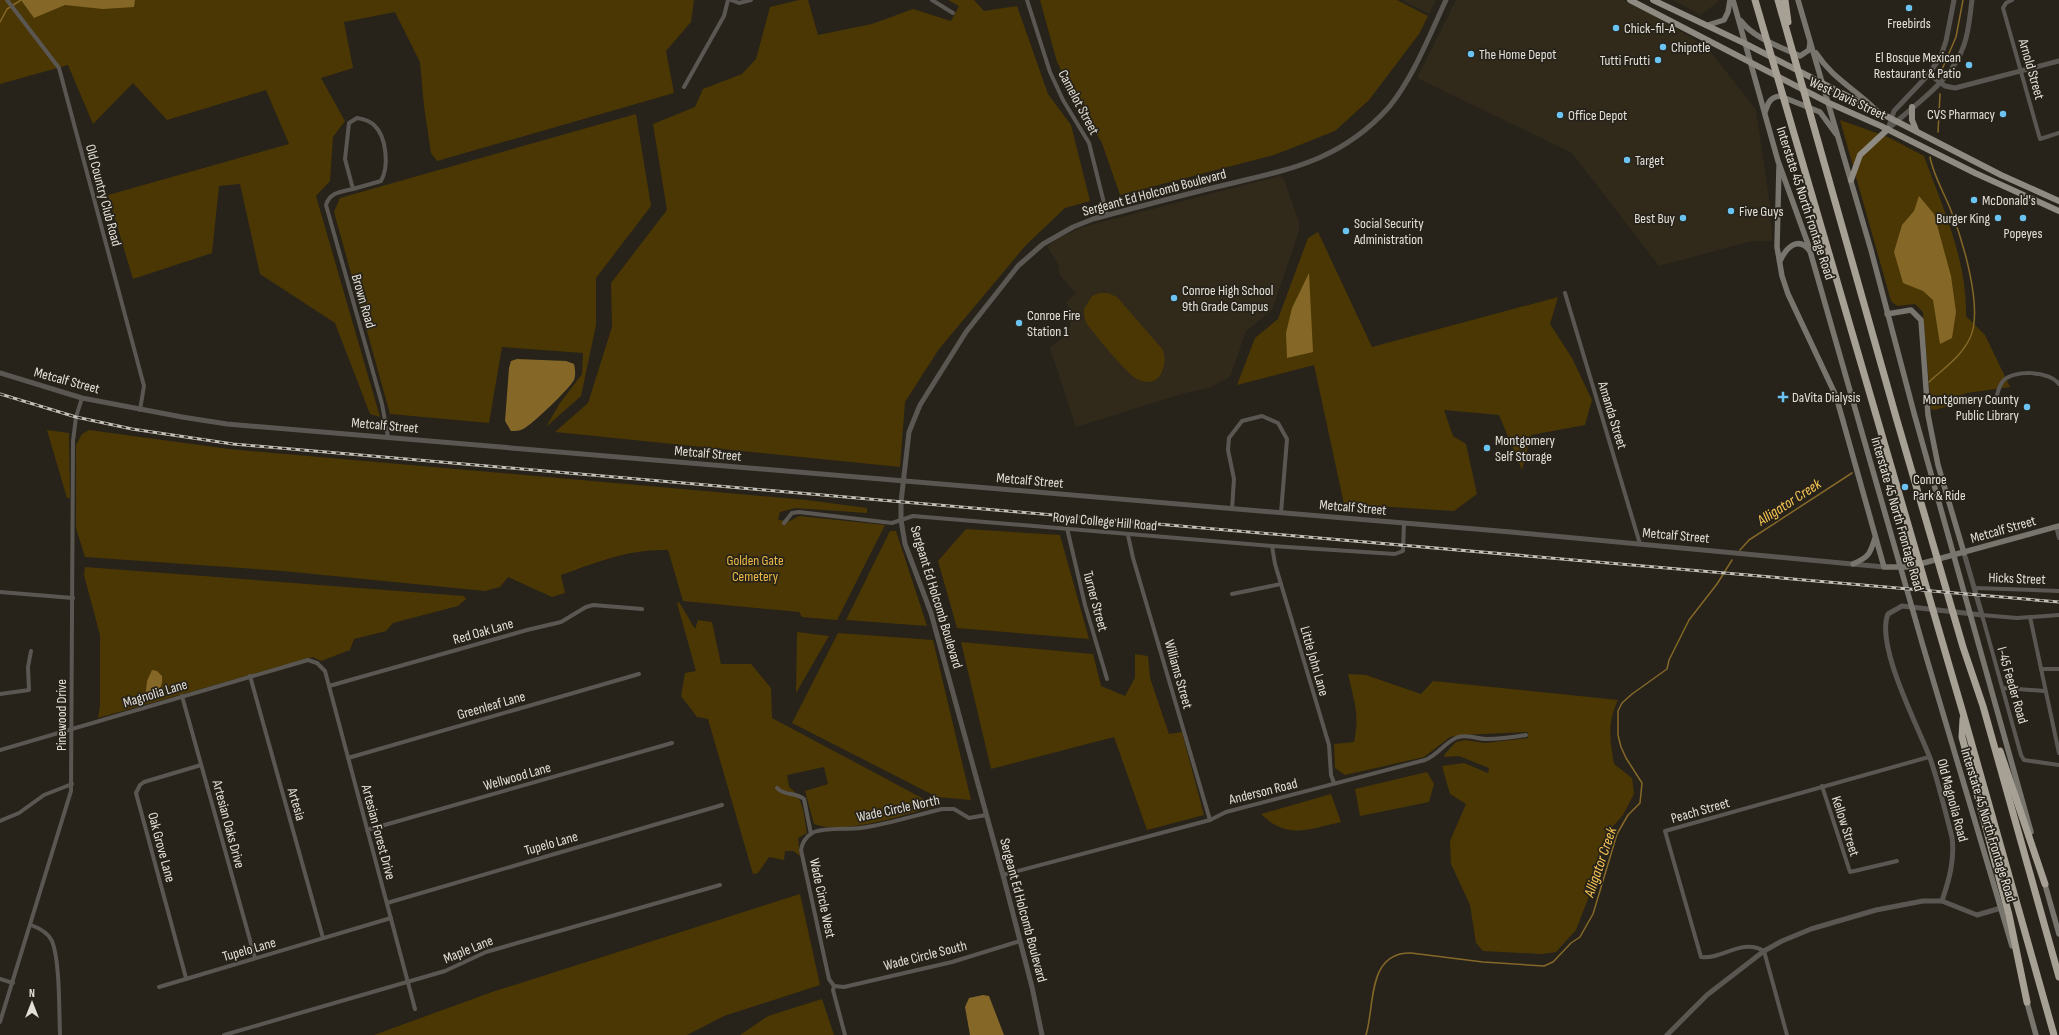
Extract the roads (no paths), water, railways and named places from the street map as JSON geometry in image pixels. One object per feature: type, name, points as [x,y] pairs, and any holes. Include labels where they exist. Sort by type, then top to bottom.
[{"type":"highway","points":[[1755,0],[1963,713],[2054,1035]]},
{"type":"highway","points":[[1778,0],[1963,647],[2045,884]]},
{"type":"highway","points":[[1785,0],[1789,36]]},
{"type":"highway","points":[[1983,706],[2059,977]]},
{"type":"highway","points":[[1963,713],[1962,736],[2010,915],[2027,1002]]},
{"type":"main road","name":"West Davis Street","points":[[1630,0],[1829,103],[1888,129],[1975,173],[2059,211]]},
{"type":"main road","name":"West Davis Street","points":[[1653,0],[1746,44],[1989,169],[2059,201]]},
{"type":"main road","points":[[1708,25],[1724,20],[1728,12],[1730,0]]},
{"type":"main road","name":"Interstate 45 North Frontage Road","points":[[1733,0],[1778,161],[1811,254],[1923,646],[2001,908],[2036,1035]]},
{"type":"main road","points":[[1798,0],[1851,180],[1914,413],[2059,934]]},
{"type":"main road","points":[[1739,18],[1749,31],[1757,36],[1800,56],[1809,50],[1810,41]]},
{"type":"main road","points":[[1812,48],[1832,74],[1861,95],[1878,111]]},
{"type":"main road","points":[[1765,112],[1769,101],[1774,96],[1780,96],[1820,112],[1839,138]]},
{"type":"main road","points":[[1912,107],[1912,120],[1917,132]]},
{"type":"main road","points":[[1851,180],[1860,155],[1888,129]]},
{"type":"main road","points":[[1778,161],[1777,247],[1782,276],[1788,294],[1836,396],[1884,567]]},
{"type":"main road","points":[[1975,173],[1978,169],[1989,169]]},
{"type":"main road","points":[[1780,261],[1786,249],[1792,245],[1799,244],[1806,246],[1811,254]]},
{"type":"main road","points":[[1887,314],[1911,310],[1921,320],[1928,416],[1938,465],[1964,553]]},
{"type":"main road","name":"Metcalf Street","points":[[1884,567],[1909,567],[2058,526]]},
{"type":"main road","points":[[1853,564],[1865,558],[1870,553],[1876,538]]},
{"type":"street","points":[[684,87],[724,16],[729,0],[739,3],[751,0]]},
{"type":"street","points":[[932,0],[954,13]]},
{"type":"street","name":"Camelot Street","points":[[1027,0],[1050,72],[1064,100],[1089,143],[1107,215]]},
{"type":"street","name":"Sergeant Ed Holcomb Boulevard","points":[[1042,1035],[1003,875],[931,613],[906,544],[901,520],[901,502],[909,432],[912,421],[920,405],[966,332],[1028,255],[1042,244],[1066,230],[1093,219],[1288,169],[1338,150],[1370,126],[1390,106],[1414,67],[1446,0]]},
{"type":"street","points":[[1894,120],[1894,111],[1929,74],[1940,56],[1946,42],[1954,0]]},
{"type":"street","points":[[1888,129],[1894,120],[1912,107],[1939,83],[1955,63],[1964,46],[1972,0]]},
{"type":"street","name":"Arnold Street","points":[[2012,0],[2004,5],[2004,10],[2040,139],[2059,133]]},
{"type":"street","name":"Old Country Club Road","points":[[8,2],[59,68],[144,386],[140,410]]},
{"type":"street","points":[[1929,74],[1939,83],[1951,88],[1961,88],[2059,61]]},
{"type":"street","name":"Brown Road","points":[[353,189],[344,151],[350,123],[357,118],[369,121],[375,125],[382,138],[385,157],[385,172],[381,181],[353,189],[333,194],[328,198],[326,205],[382,404],[388,437]]},
{"type":"street","name":"Amanda Street","points":[[1565,293],[1640,544]]},
{"type":"street","points":[[1997,395],[2004,380],[2008,377],[2026,372],[2051,378],[2059,384]]},
{"type":"street","name":"Metcalf Street","points":[[0,373],[82,398],[140,410],[227,424],[1404,523],[1884,567]]},
{"type":"street","name":"Pinewood Drive","points":[[0,1022],[66,811],[72,784],[73,441],[76,417],[82,398]]},
{"type":"street","points":[[1232,509],[1234,479],[1228,450],[1229,438],[1242,421],[1262,416],[1278,423],[1287,439],[1281,513]]},
{"type":"street","name":"Royal College Hill Road","points":[[784,523],[792,513],[799,512],[892,523],[913,516],[1067,528],[1128,535],[1395,554],[1403,551],[1404,523]]},
{"type":"street","points":[[2058,526],[2059,538]]},
{"type":"street","name":"Turner Street","points":[[1067,528],[1085,605],[1107,679]]},
{"type":"street","name":"Williams Street","points":[[1128,535],[1133,558],[1210,820]]},
{"type":"street","name":"Little John Lane","points":[[1272,546],[1281,584],[1329,745],[1331,775],[1334,783]]},
{"type":"street","points":[[1964,553],[1982,615],[2017,618],[2059,615]]},
{"type":"street","points":[[1232,594],[1281,584]]},
{"type":"street","name":"Hicks Street","points":[[1975,588],[2059,591]]},
{"type":"street","points":[[0,592],[73,598]]},
{"type":"street","name":"Red Oak Lane","points":[[329,686],[527,630],[553,625],[592,605],[642,609]]},
{"type":"street","name":"Old Magnolia Road","points":[[1942,901],[1952,865],[1954,850],[1952,837],[1929,757],[1890,656],[1885,634],[1886,619],[1888,614],[1902,606],[1982,615]]},
{"type":"street","name":"I-45 Feeder Road","points":[[1982,615],[2021,755],[2024,760],[2059,766]]},
{"type":"street","points":[[2030,617],[2059,753]]},
{"type":"street","points":[[0,694],[29,690],[28,667],[32,651]]},
{"type":"street","name":"Magnolia Lane","points":[[0,750],[308,660],[317,663]]},
{"type":"street","name":"Artesian Forest Drive","points":[[317,663],[325,671],[415,1009]]},
{"type":"street","points":[[2041,669],[2059,669]]},
{"type":"street","name":"Greenleaf Lane","points":[[348,758],[639,674]]},
{"type":"street","name":"Artesia","points":[[250,676],[323,938]]},
{"type":"street","points":[[2003,688],[2046,691]]},
{"type":"street","name":"Artesian Oaks Drive","points":[[182,696],[255,958]]},
{"type":"street","name":"Anderson Road","points":[[1003,875],[1210,820],[1226,812],[1430,758],[1458,737],[1465,736],[1487,739],[1526,735]]},
{"type":"street","name":"Wellwood Lane","points":[[368,830],[672,743]]},
{"type":"street","name":"Peach Street","points":[[1764,951],[1758,948],[1747,947],[1701,957],[1665,832],[1822,786],[1929,757]]},
{"type":"street","name":"Oak Grove Lane","points":[[186,978],[136,793],[140,785],[144,782],[201,765]]},
{"type":"street","points":[[0,821],[19,813],[44,795],[72,784]]},
{"type":"street","name":"Kellow Street","points":[[1822,786],[1850,872],[1897,861]]},
{"type":"street","points":[[777,788],[783,792],[798,795],[804,799],[811,834]]},
{"type":"street","name":"Tupelo Lane","points":[[387,903],[722,805]]},
{"type":"street","name":"Wade Circle North","points":[[811,834],[818,831],[861,828],[942,809],[954,809],[969,818],[986,815]]},
{"type":"street","name":"Wade Circle West","points":[[811,834],[803,843],[801,850],[829,979],[834,986],[833,990],[845,1035]]},
{"type":"street","name":"Maple Lane","points":[[224,1035],[445,971],[486,952],[720,884]]},
{"type":"street","points":[[1667,1035],[1707,995],[1764,951],[1811,929],[1847,917],[1923,901],[1942,901],[1977,915],[2001,908]]},
{"type":"street","name":"Tupelo Lane","points":[[159,986],[391,918]]},
{"type":"street","points":[[31,924],[45,932],[52,941],[56,964],[60,1034]]},
{"type":"street","name":"Wade Circle South","points":[[834,986],[844,986],[952,962],[1020,940]]},
{"type":"street","points":[[1764,951],[1787,1035]]},
{"type":"street","points":[[0,979],[13,982]]},
{"type":"waterway","points":[[0,22],[7,9],[21,0]]},
{"type":"waterway","name":"Alligator Creek","points":[[1940,74],[1956,37],[1963,0]]},
{"type":"waterway","name":"Alligator Creek","points":[[1938,132],[1940,94]]},
{"type":"waterway","name":"Alligator Creek","points":[[1929,382],[1962,351],[1970,338],[1974,325],[1973,292],[1970,273],[1960,237],[1930,157]]},
{"type":"waterway","name":"Alligator Creek","points":[[1740,550],[1749,540],[1852,473]]},
{"type":"waterway","name":"Alligator Creek","points":[[1366,1035],[1375,982],[1387,961],[1397,955],[1411,953],[1483,962],[1544,966],[1553,962],[1571,943],[1580,937],[1593,914],[1617,834],[1628,815],[1640,803],[1642,783],[1626,758],[1621,747],[1618,735],[1618,711],[1622,703],[1632,694],[1667,669],[1669,660],[1689,620],[1717,584],[1732,560]]},
{"type":"railway","points":[[0,394],[76,417],[132,429],[233,444],[2059,602]]},
{"type":"place","name":"Freebirds","points":[[1909,8]]},
{"type":"place","name":"Chick-fil-A","points":[[1616,28]]},
{"type":"place","name":"Chipotle","points":[[1663,47]]},
{"type":"place","name":"The Home Depot","points":[[1471,54]]},
{"type":"place","name":"Tutti Frutti","points":[[1658,60]]},
{"type":"place","name":"El Bosque Mexican Restaurant & Patio","points":[[1969,65]]},
{"type":"place","name":"CVS Pharmacy","points":[[2003,114]]},
{"type":"place","name":"Office Depot","points":[[1560,115]]},
{"type":"place","name":"Target","points":[[1627,160]]},
{"type":"place","name":"McDonald's","points":[[1974,200]]},
{"type":"place","name":"Five Guys","points":[[1731,211]]},
{"type":"place","name":"Best Buy","points":[[1683,218]]},
{"type":"place","name":"Burger King","points":[[1998,218]]},
{"type":"place","name":"Popeyes","points":[[2023,218]]},
{"type":"place","name":"Social Security Administration","points":[[1346,231]]},
{"type":"place","name":"Conroe High School 9th Grade Campus","points":[[1174,298]]},
{"type":"place","name":"Conroe Fire Station 1","points":[[1019,323]]},
{"type":"place","name":"DaVita Dialysis","points":[[1783,397]]},
{"type":"place","name":"Montgomery County Public Library","points":[[2027,407]]},
{"type":"place","name":"Montgomery Self Storage","points":[[1487,448]]},
{"type":"place","name":"Conroe Park & Ride","points":[[1905,487]]},
{"type":"park label","name":"Golden Gate Cemetery","points":[[755,568]]}]
